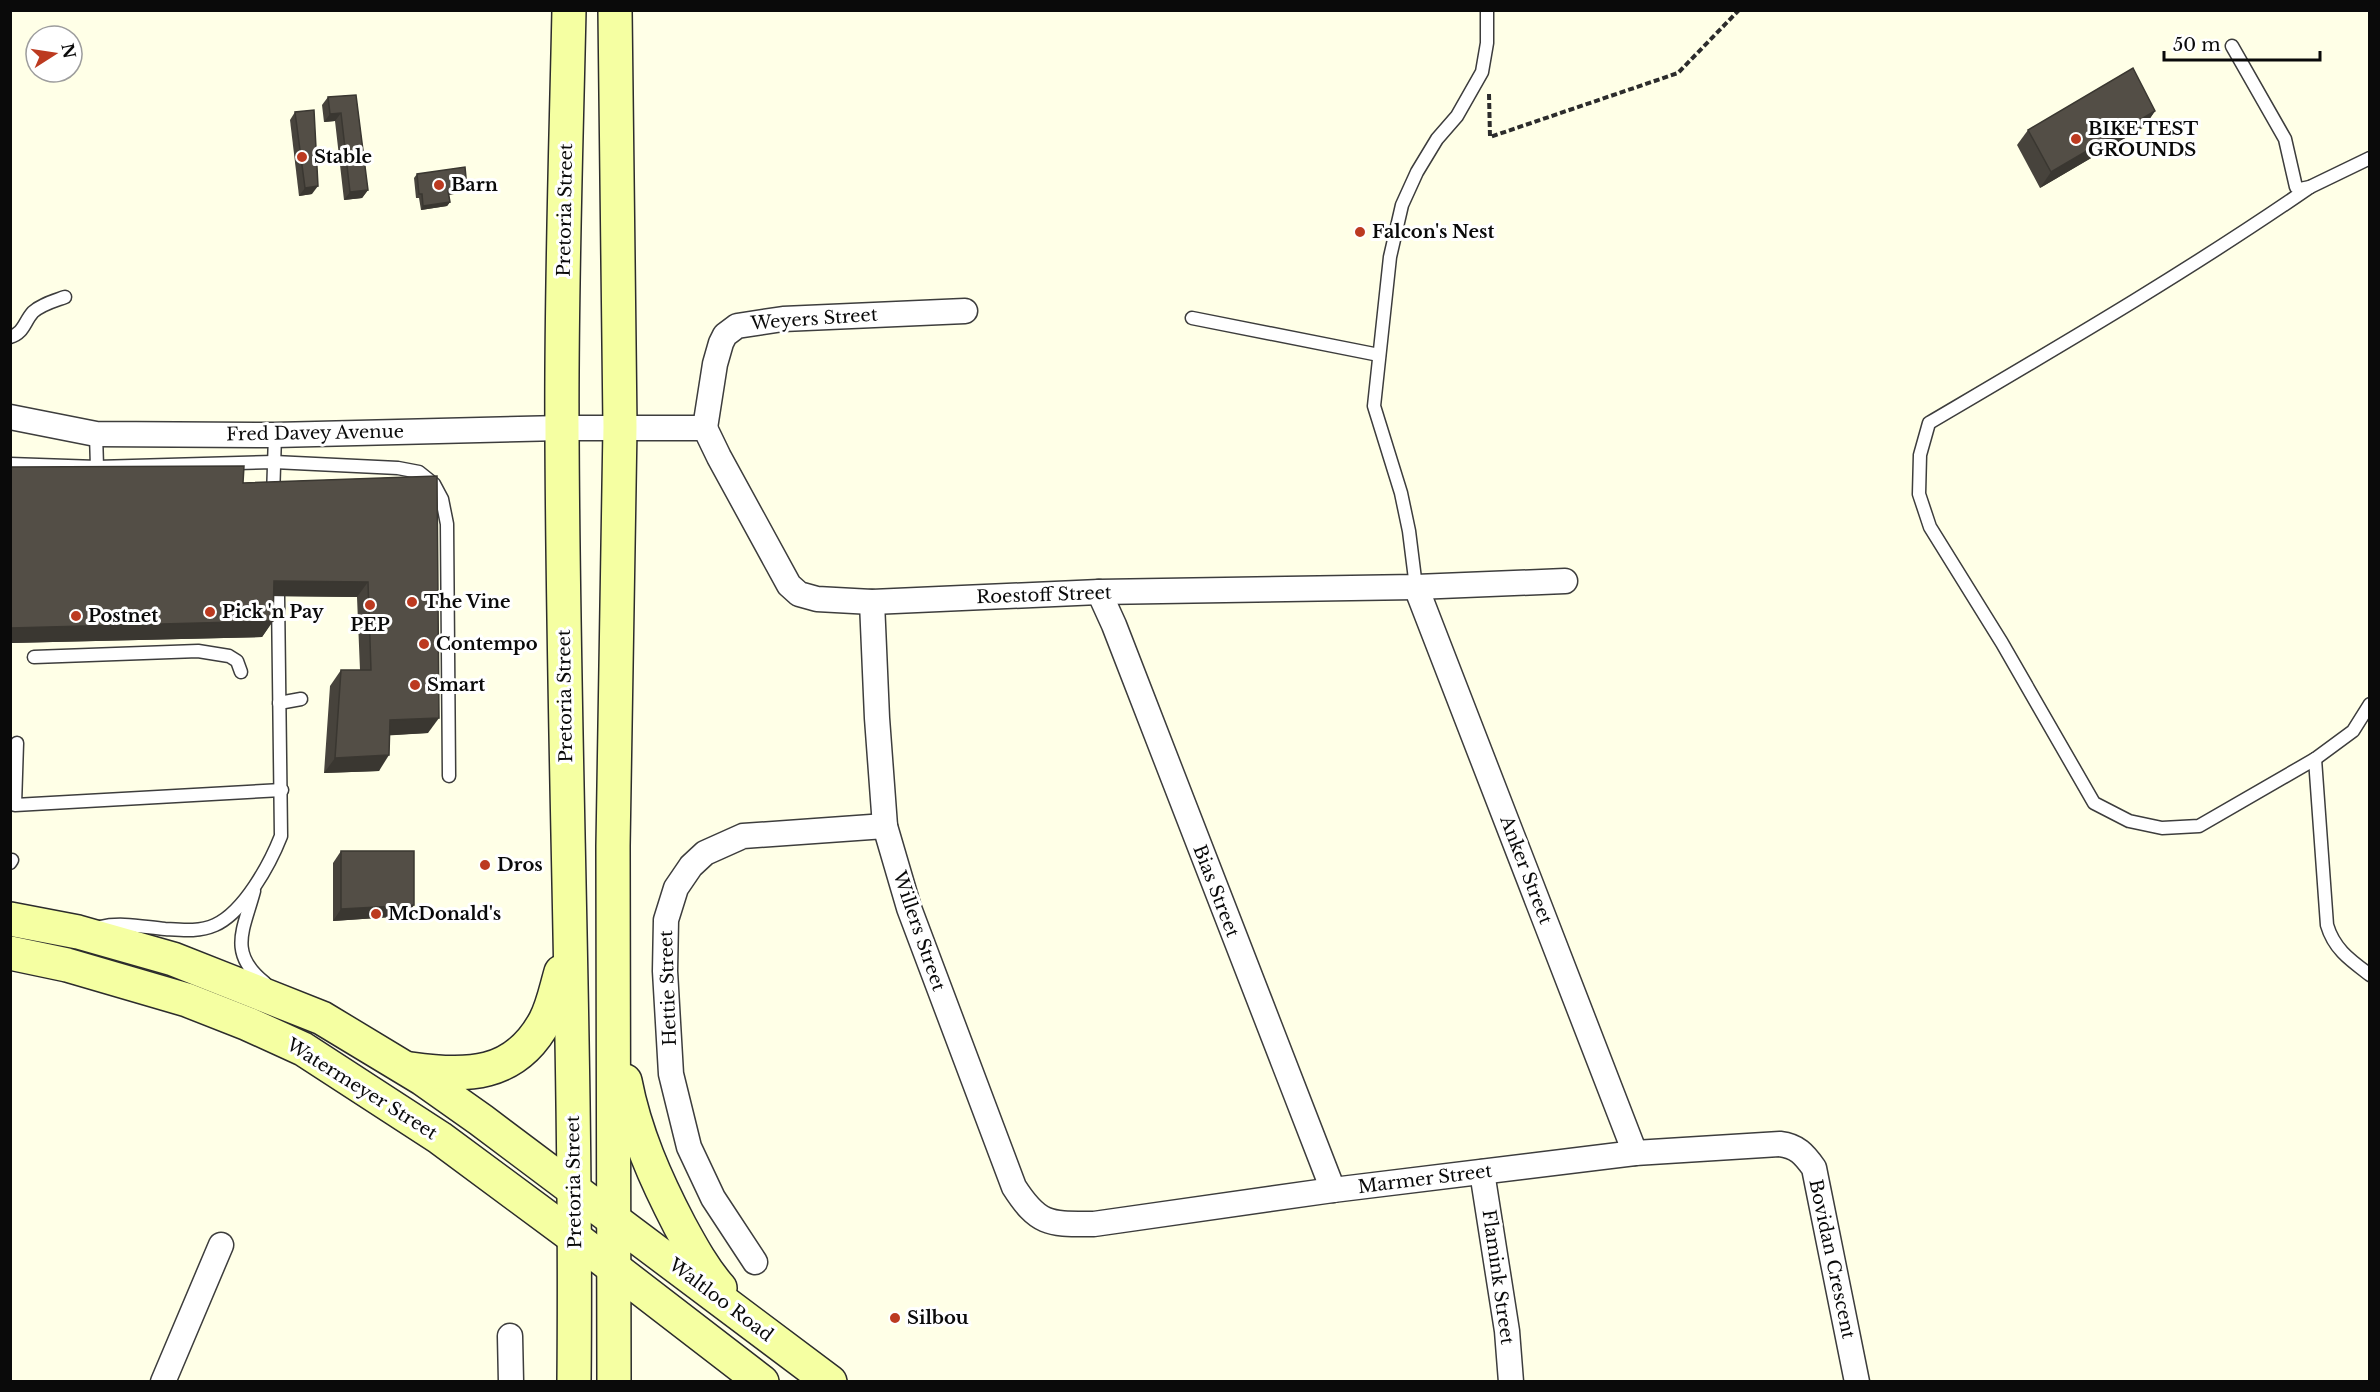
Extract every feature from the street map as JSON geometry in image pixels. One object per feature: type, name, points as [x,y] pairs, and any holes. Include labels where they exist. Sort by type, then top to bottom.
[{"type":"main road","name":"Pretoria Street","points":[[568,10],[562,428],[575,1189],[574,1382]]},
{"type":"main road","points":[[614,1382],[612,996],[620,427],[615,10]]},
{"type":"main road","name":"Watermeyer Street","points":[[10,919],[78,932],[173,958],[322,1018],[423,1079],[613,1218]]},
{"type":"main road","points":[[403,1068],[446,1074],[479,1072],[515,1056],[532,1043],[546,1020],[569,943]]},
{"type":"main road","name":"Watermeyer Street","points":[[10,953],[67,964],[187,1000],[303,1049],[440,1138],[613,1267]]},
{"type":"main road","points":[[612,996],[625,1082],[633,1117],[651,1166],[693,1250],[716,1283],[756,1327]]},
{"type":"main road","name":"Waltloo Road","points":[[613,1218],[830,1382]]},
{"type":"main road","points":[[613,1267],[749,1380]]},
{"type":"street","name":"Weyers Street","points":[[705,428],[715,364],[721,343],[725,335],[737,326],[783,319],[965,311]]},
{"type":"street","name":"Fred Davey Avenue","points":[[10,417],[96,434],[275,435],[620,427]]},
{"type":"street","points":[[620,427],[705,428]]},
{"type":"street","name":"Roestoff Street","points":[[705,428],[789,585],[799,594],[817,599],[872,602],[1099,592],[1416,587],[1566,581]]},
{"type":"street","name":"Anker Street","points":[[1416,587],[1635,1153]]},
{"type":"street","name":"Bias Street","points":[[1099,592],[1114,625],[1333,1190]]},
{"type":"street","name":"Willers Street","points":[[872,602],[885,826],[909,908],[1014,1186],[1026,1206],[1041,1219],[1060,1224]]},
{"type":"street","name":"Hettie Street","points":[[755,1262],[713,1198],[689,1147],[671,1074],[665,970],[666,920],[676,888],[692,866],[705,854],[723,844],[743,836],[885,826]]},
{"type":"street","name":"Marmer Street","points":[[1060,1224],[1094,1224],[1333,1190],[1635,1153],[1791,1145]]},
{"type":"street","name":"Bovidan Crescent","points":[[1791,1145],[1804,1155],[1814,1168],[1857,1382]]},
{"type":"street","name":"Flamink Street","points":[[1482,1172],[1507,1331],[1510,1382]]},
{"type":"street","points":[[163,1382],[221,1245]]},
{"type":"street","points":[[510,1336],[512,1382]]},
{"type":"lane","points":[[1416,587],[1409,531],[1401,493],[1374,406],[1390,257],[1402,205],[1427,154],[1458,116],[1482,72],[1487,43],[1487,10]]},
{"type":"lane","points":[[2232,46],[2285,139],[2295,185],[2300,189],[2310,187]]},
{"type":"lane","points":[[2370,158],[2310,187],[2244,233],[2140,298],[1929,423],[1920,455],[1919,494],[1930,528],[2002,643],[2094,803],[2129,821],[2162,828],[2199,826],[2315,759],[2353,731],[2370,704]]},
{"type":"lane","points":[[10,337],[21,332],[33,312],[42,305],[65,297]]},
{"type":"lane","points":[[1192,318],[1379,355]]},
{"type":"lane","points":[[96,434],[97,467]]},
{"type":"lane","points":[[273,497],[275,435]]},
{"type":"lane","points":[[10,464],[97,467],[274,462],[398,468],[419,472],[434,484],[442,499],[447,524],[449,776]]},
{"type":"lane","points":[[278,596],[281,836],[255,887],[241,930],[241,948],[247,965],[258,978],[293,1006]]},
{"type":"lane","points":[[34,657],[198,651],[229,656],[237,662],[241,672]]},
{"type":"lane","points":[[279,703],[301,699]]},
{"type":"lane","points":[[17,743],[15,805],[282,790]]},
{"type":"lane","points":[[2315,759],[2327,925],[2331,939],[2340,952],[2370,975]]},
{"type":"lane","points":[[78,932],[123,925],[198,930],[215,925],[227,918],[255,887]]},
{"type":"path","points":[[1488,90],[1490,137],[1678,73],[1739,10]]},
{"type":"building","name":"BIKE TEST GROUNDS","points":[[2133,68],[2155,111],[2051,172],[2028,130]]},
{"type":"building","points":[[356,95],[368,190],[350,192],[341,113],[330,114],[328,97]]},
{"type":"building","points":[[314,110],[318,186],[305,188],[295,112]]},
{"type":"building","name":"Barn","points":[[465,167],[467,188],[448,191],[450,202],[423,206],[417,174]]},
{"type":"building","points":[[244,466],[243,483],[437,476],[439,718],[390,720],[389,755],[335,758],[341,670],[371,670],[368,582],[274,581],[273,621],[10,628],[10,467]]},
{"type":"building","points":[[341,851],[414,851],[414,905],[341,909]]},
{"type":"place","name":"BIKE TEST GROUNDS","points":[[2076,139]]},
{"type":"place","name":"Stable","points":[[302,157]]},
{"type":"place","name":"Barn","points":[[439,185]]},
{"type":"place","name":"Falcon's Nest","points":[[1360,232]]},
{"type":"place","name":"The Vine","points":[[412,602]]},
{"type":"place","name":"PEP","points":[[370,605]]},
{"type":"place","name":"Pick 'n Pay","points":[[210,612]]},
{"type":"place","name":"Postnet","points":[[76,616]]},
{"type":"place","name":"Contempo","points":[[424,644]]},
{"type":"place","name":"Smart","points":[[415,685]]},
{"type":"place","name":"Dros","points":[[485,865]]},
{"type":"place","name":"McDonald's","points":[[376,914]]},
{"type":"place","name":"Silbou","points":[[895,1318]]}]
